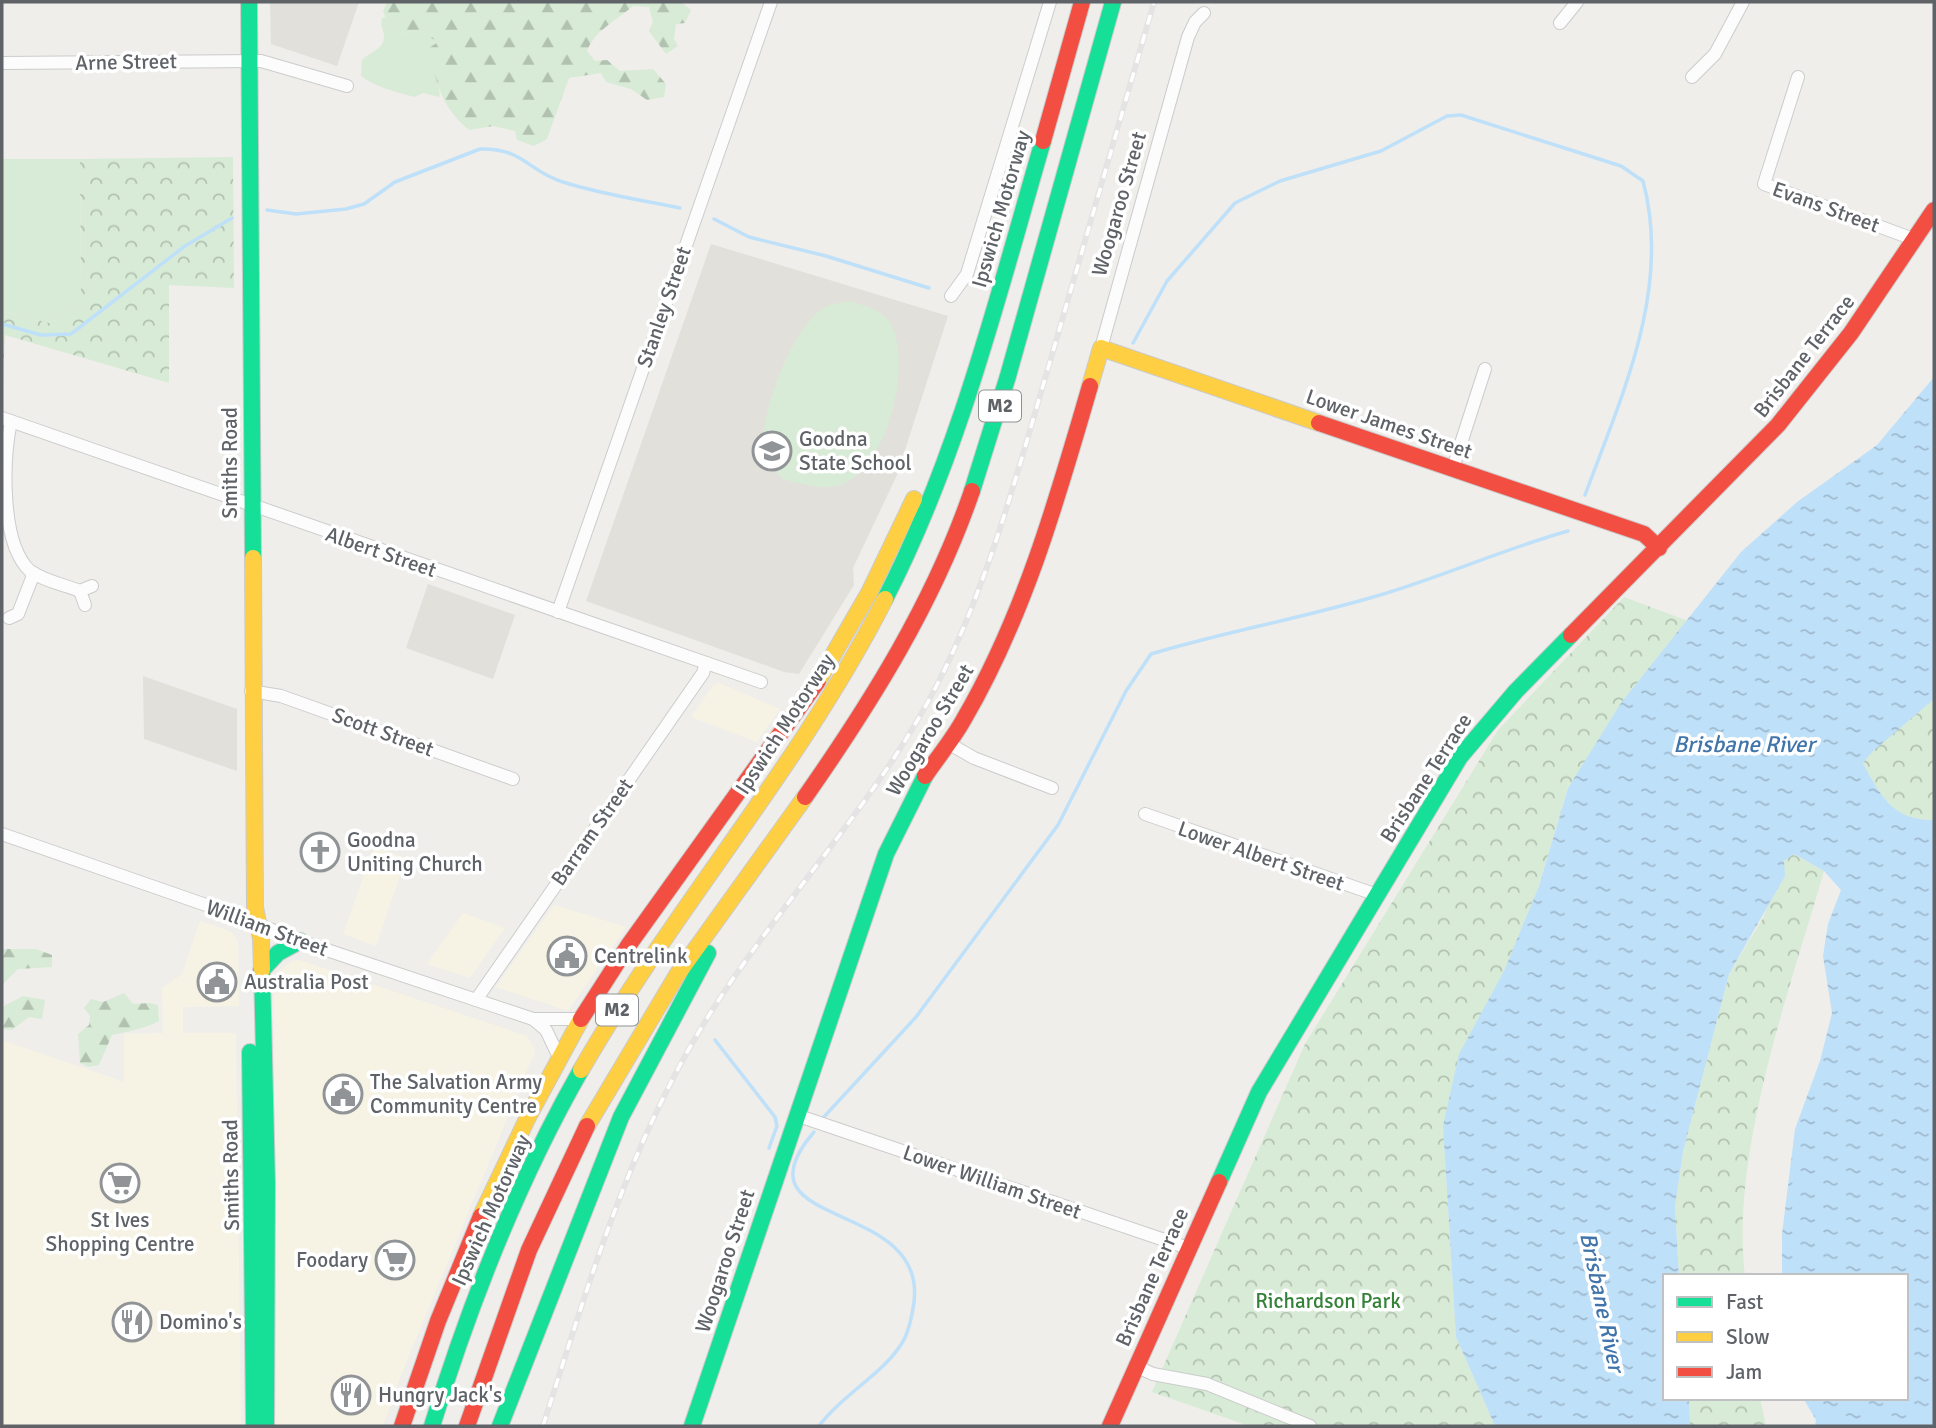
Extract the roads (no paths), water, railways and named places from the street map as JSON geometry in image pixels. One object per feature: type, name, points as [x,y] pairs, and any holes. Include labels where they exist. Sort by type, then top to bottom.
[{"type":"main road","name":"Smiths Road","points":[[249,2],[251,691],[256,923],[261,939],[267,1182],[266,1426]]},
{"type":"main road","name":"Ipswich Motorway","points":[[432,1426],[482,1277],[523,1183],[571,1088],[641,971],[807,734],[868,633],[931,499],[981,354],[1082,2]]},
{"type":"main road","name":"M2","points":[[467,1426],[509,1300],[575,1150],[642,1029],[707,933],[797,810],[875,694],[918,616],[945,558],[996,419],[1113,2]]},
{"type":"main road","name":"Brisbane Terrace","points":[[1110,1426],[1259,1092],[1475,737],[1516,691],[1736,470],[1815,381],[1916,240],[1934,210]]},
{"type":"main road","name":"Lower James Street","points":[[1101,348],[1644,534],[1659,548]]},
{"type":"main road","name":"Woogaroo Street","points":[[692,1426],[886,854],[916,790],[981,691],[1026,589],[1054,511],[1101,348]]},
{"type":"main road","points":[[402,1426],[456,1278],[518,1137],[559,1057],[639,926],[780,738],[843,639],[909,512],[959,380],[981,354]]},
{"type":"main road","name":"Smiths Road","points":[[254,1426],[250,968],[251,934],[256,923]]},
{"type":"main road","points":[[500,1426],[621,1117],[670,1021],[708,955],[707,933]]},
{"type":"main road","points":[[261,971],[278,953],[300,942]]},
{"type":"street","name":"Stanley Street","points":[[558,612],[771,2]]},
{"type":"street","points":[[951,296],[967,274],[1050,2]]},
{"type":"street","points":[[1560,23],[1577,2]]},
{"type":"street","points":[[1692,77],[1716,54],[1743,2]]},
{"type":"street","name":"Woogaroo Street","points":[[1101,348],[1188,37],[1195,22],[1204,13]]},
{"type":"street","name":"Arne Street","points":[[2,63],[250,61],[277,63],[347,86]]},
{"type":"street","name":"Evans Street","points":[[1798,77],[1764,184],[1916,240]]},
{"type":"street","points":[[1453,468],[1485,369]]},
{"type":"street","points":[[6,420],[4,525],[12,547],[34,573],[86,589],[85,605]]},
{"type":"street","name":"Albert Street","points":[[6,420],[761,682]]},
{"type":"street","points":[[18,619],[34,573]]},
{"type":"street","name":"Barram Street","points":[[476,1000],[688,695],[706,663]]},
{"type":"street","name":"Scott Street","points":[[251,691],[281,696],[513,779]]},
{"type":"street","points":[[948,743],[974,758],[1052,788]]},
{"type":"street","name":"Lower Albert Street","points":[[1145,814],[1377,895]]},
{"type":"street","name":"William Street","points":[[2,834],[256,923],[300,942],[533,1019],[581,1019]]},
{"type":"street","points":[[533,1019],[546,1030],[559,1057]]},
{"type":"street","name":"Lower William Street","points":[[796,1115],[1188,1248]]},
{"type":"street","points":[[1135,1366],[1153,1374],[1207,1384],[1310,1426]]},
{"type":"water","name":"Brisbane River","points":[[1934,377],[1934,699],[1872,752],[1863,763],[1883,796],[1898,811],[1920,819],[1934,820],[1934,1426],[1815,1426],[1816,1420],[1804,1400],[1908,1400],[1908,1274],[1782,1274],[1782,1234],[1795,1129],[1820,1061],[1832,1013],[1823,956],[1828,924],[1841,890],[1824,871],[1794,854],[1784,861],[1785,876],[1729,974],[1683,1152],[1675,1206],[1679,1274],[1663,1274],[1663,1400],[1689,1400],[1690,1426],[1495,1426],[1456,1337],[1443,1126],[1459,1054],[1504,971],[1539,886],[1568,788],[1621,703],[1741,552],[1797,502],[1877,445]]},
{"type":"waterway","points":[[1133,343],[1167,281],[1235,203],[1280,181],[1381,151],[1447,116],[1461,115],[1621,166],[1643,181],[1650,221],[1651,261],[1647,301],[1627,380],[1585,495]]},
{"type":"waterway","points":[[267,210],[296,214],[346,209],[364,204],[395,182],[480,149],[506,152],[551,177],[577,186],[680,208]]},
{"type":"waterway","points":[[2,324],[41,335],[71,334],[185,246],[232,218]]},
{"type":"waterway","points":[[714,219],[749,237],[826,256],[929,288]]},
{"type":"waterway","points":[[822,1119],[916,1017],[1058,825],[1126,691],[1151,654],[1380,595],[1568,531]]},
{"type":"waterway","points":[[715,1040],[775,1117],[777,1126],[769,1148]]},
{"type":"waterway","points":[[814,1132],[794,1163],[796,1186],[812,1202],[866,1228],[892,1245],[910,1269],[914,1302],[907,1334],[894,1354],[819,1426]]},
{"type":"railway","points":[[543,1426],[614,1213],[634,1162],[682,1061],[739,971],[887,769],[914,727],[956,646],[986,569],[1012,490],[1154,2]]},
{"type":"place","name":"Goodna State School","points":[[772,451]]},
{"type":"place","name":"Goodna Uniting Church","points":[[320,852]]},
{"type":"place","name":"Centrelink","points":[[567,956]]},
{"type":"place","name":"Australia Post","points":[[217,982]]},
{"type":"place","name":"The Salvation Army Community Centre","points":[[343,1094]]},
{"type":"place","name":"St Ives Shopping Centre","points":[[120,1183]]},
{"type":"place","name":"Foodary","points":[[395,1260]]},
{"type":"place","name":"Domino's","points":[[132,1322]]},
{"type":"place","name":"Hungry Jack's","points":[[351,1395]]},
{"type":"park label","name":"Richardson Park","points":[[1328,1301]]}]
